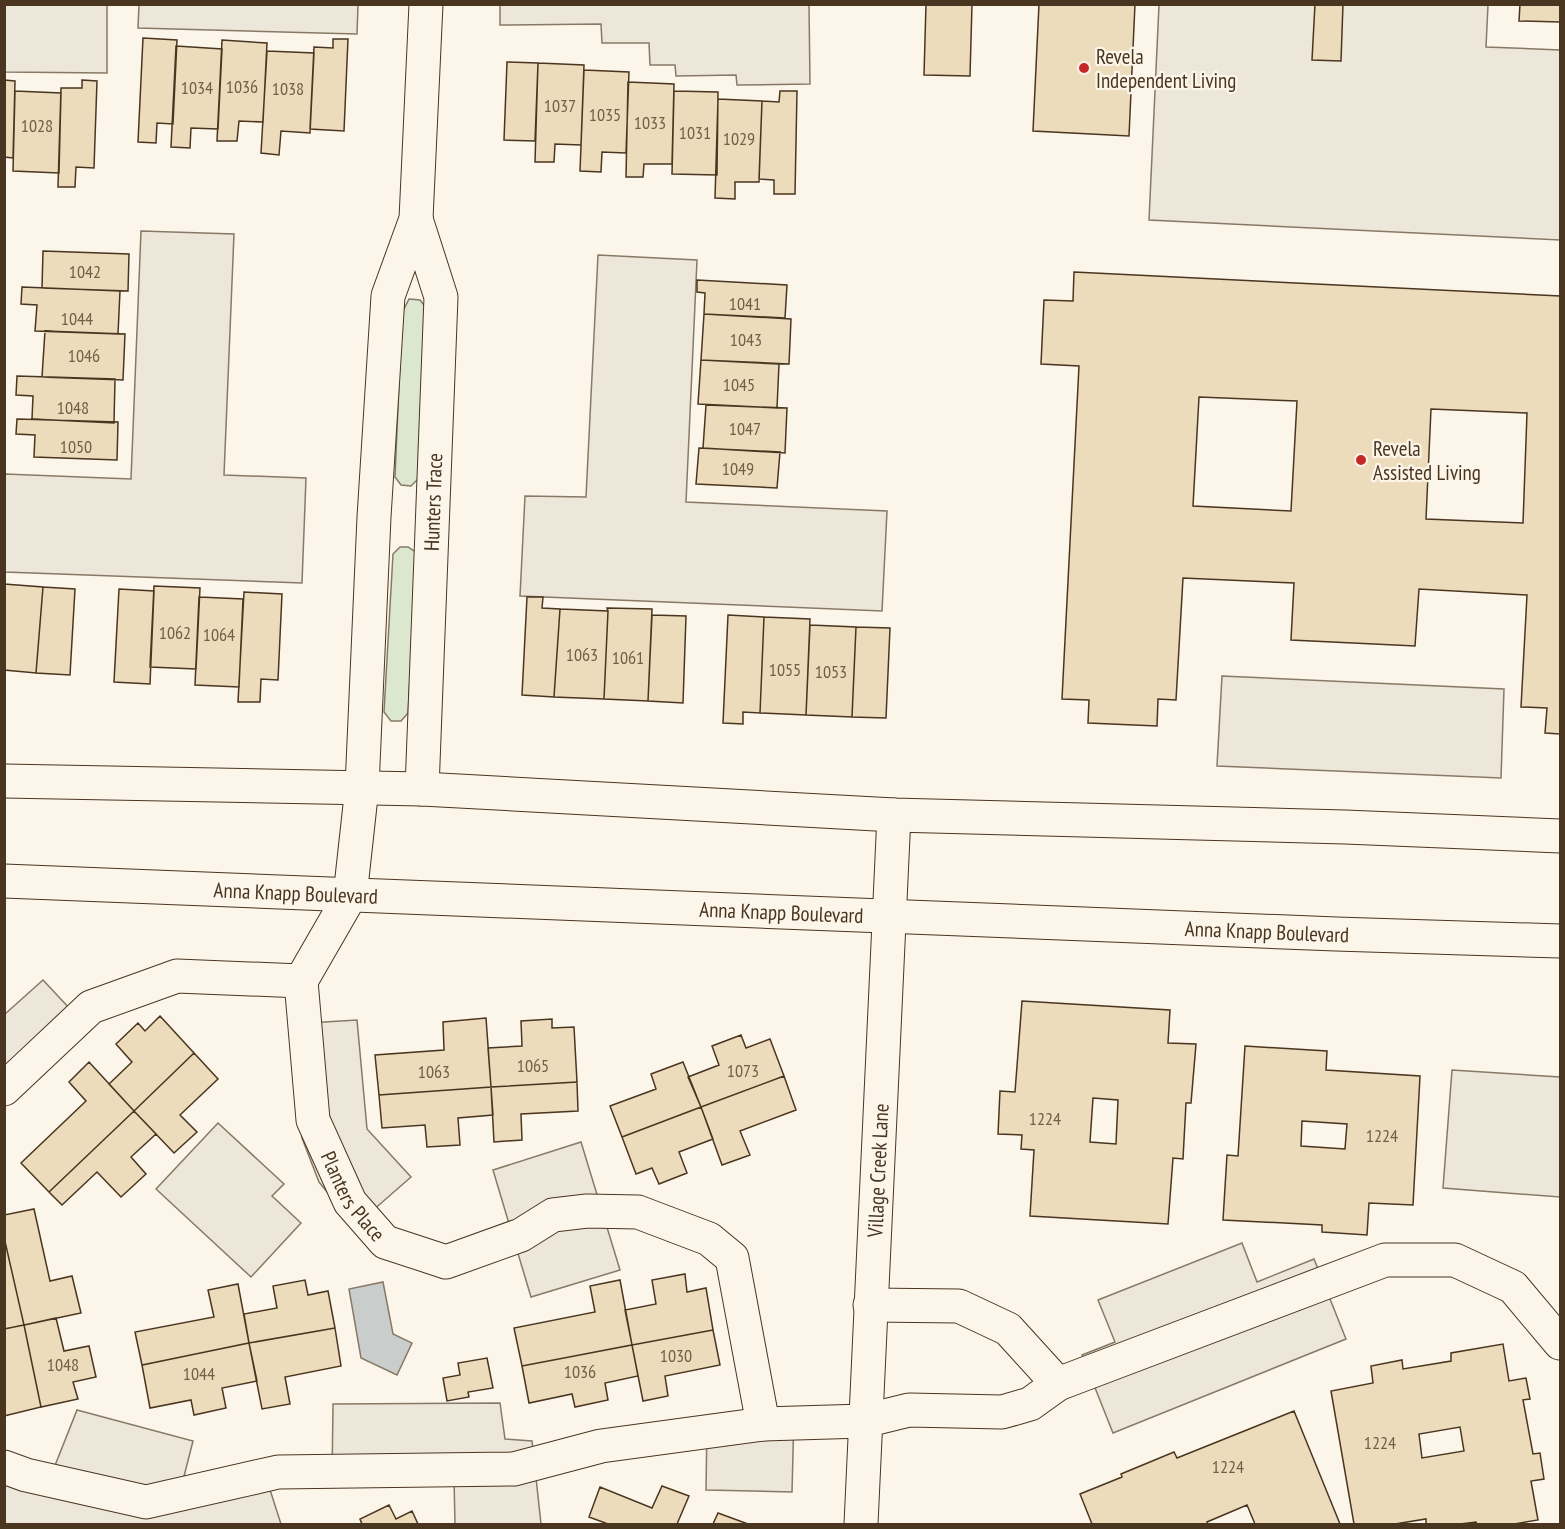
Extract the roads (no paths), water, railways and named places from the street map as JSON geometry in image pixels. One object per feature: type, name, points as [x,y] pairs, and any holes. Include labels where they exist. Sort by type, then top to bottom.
[{"type":"street","name":"Hunters Trace","points":[[350,896],[362,788],[387,296],[416,219],[426,4]]},
{"type":"street","name":"Hunters Trace","points":[[416,219],[441,297],[422,789]]},
{"type":"street","points":[[4,781],[422,789],[894,815],[1333,827],[1560,836]]},
{"type":"street","name":"Village Creek Lane","points":[[861,1524],[894,815]]},
{"type":"street","name":"Anna Knapp Boulevard","points":[[4,880],[350,896],[1336,934],[1560,940]]},
{"type":"street","points":[[4,1089],[91,1007],[177,976],[301,981],[350,896]]},
{"type":"street","name":"Planters Place","points":[[301,981],[314,1120],[350,1202],[385,1242],[446,1262],[520,1235],[554,1215],[587,1210],[638,1212],[709,1239],[732,1258],[763,1424]]},
{"type":"street","points":[[4,1467],[146,1502],[278,1472],[514,1469],[602,1446],[763,1424],[864,1421],[909,1410],[1002,1412],[1030,1404],[1058,1384],[1385,1260],[1455,1260],[1513,1287],[1560,1343]]},
{"type":"street","points":[[870,1305],[959,1306],[1008,1329],[1058,1384]]},
{"type":"place","name":"Revela Independent Living","points":[[1084,68]]},
{"type":"place","name":"Revela Assisted Living","points":[[1361,460]]}]
